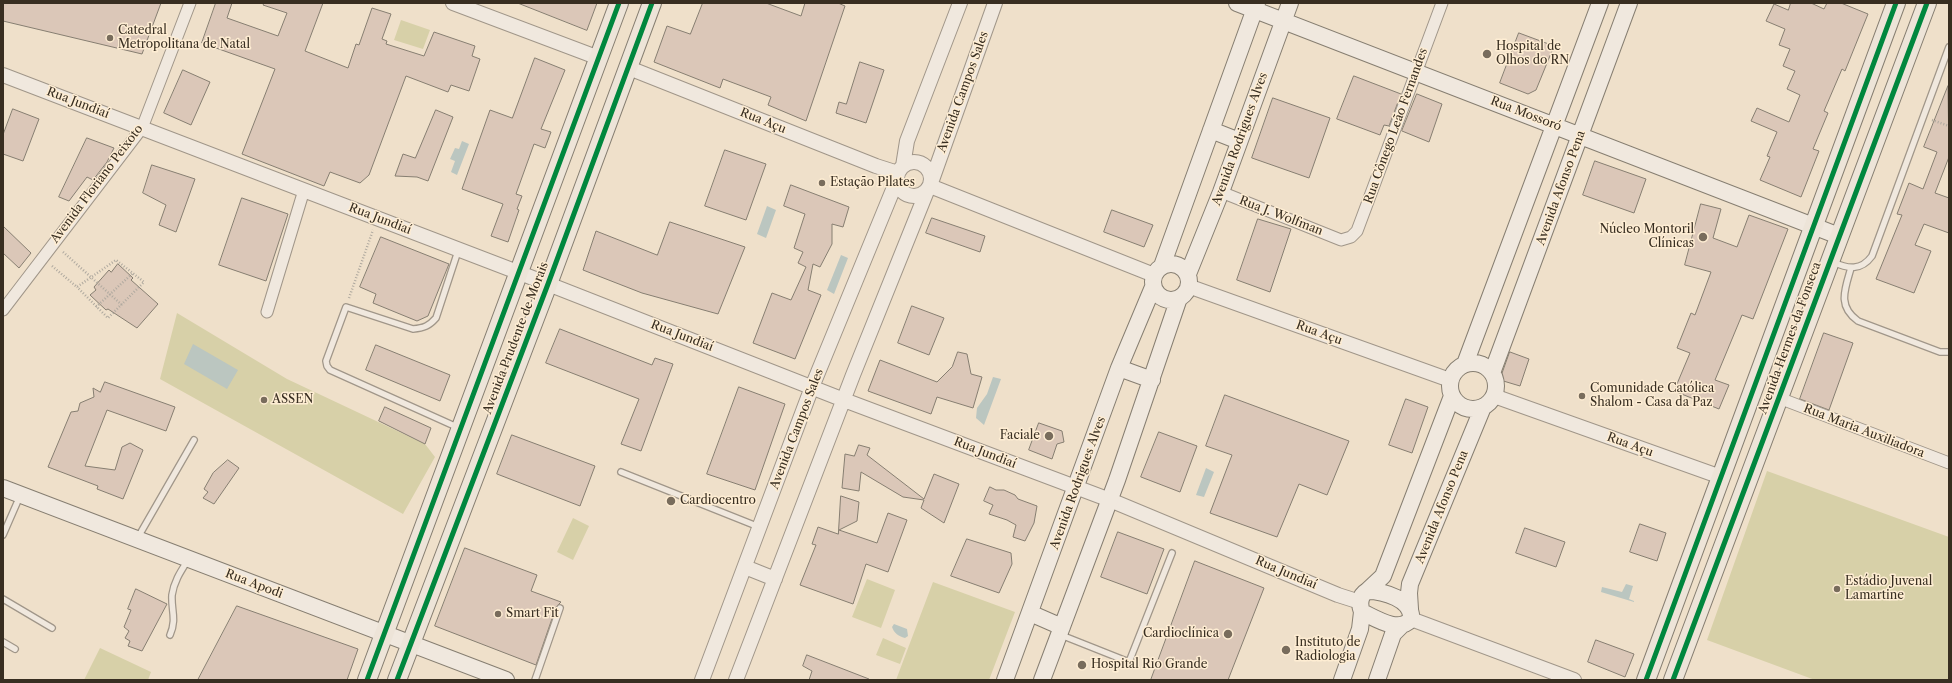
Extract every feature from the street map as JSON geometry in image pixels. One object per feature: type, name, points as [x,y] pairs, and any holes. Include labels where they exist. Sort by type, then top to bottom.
[{"type":"main road","name":"Avenida Prudente de Morais","points":[[367,680],[520,273],[619,3]]},
{"type":"main road","name":"Avenida Prudente de Morais","points":[[397,680],[475,483],[652,3]]},
{"type":"main road","name":"Rua Mossoró","points":[[1238,3],[1256,6],[1284,20],[1839,236]]},
{"type":"main road","name":"Avenida Rodrigues Alves","points":[[1042,680],[1110,500],[1185,286],[1290,3]]},
{"type":"main road","points":[[1465,364],[1480,364],[1492,373],[1495,380],[1488,401],[1475,409],[1461,406],[1452,396],[1450,380],[1453,373],[1465,364],[1600,3]]},
{"type":"main road","name":"Avenida Afonso Pena","points":[[1492,373],[1629,3]]},
{"type":"main road","name":"Avenida Hermes da Fonseca","points":[[1646,680],[1896,3]]},
{"type":"main road","name":"Avenida Hermes da Fonseca","points":[[1673,680],[1829,260],[1927,3]]},
{"type":"main road","name":"Avenida Rodrigues Alves","points":[[1005,680],[1119,368],[1156,276],[1256,6]]},
{"type":"main road","points":[[1211,130],[1239,141]]},
{"type":"main road","points":[[1169,264],[1176,265],[1185,286],[1166,300],[1156,293],[1156,276],[1169,264]]},
{"type":"main road","points":[[1119,368],[1152,380]]},
{"type":"main road","points":[[1342,680],[1360,629],[1363,602],[1383,576],[1452,396]]},
{"type":"main road","name":"Avenida Afonso Pena","points":[[1407,618],[1410,584],[1488,401]]},
{"type":"main road","name":"Rua Apodi","points":[[3,488],[506,680]]},
{"type":"main road","points":[[1363,602],[1382,593],[1398,599],[1407,618]]},
{"type":"main road","points":[[1363,602],[1385,622],[1407,618]]},
{"type":"main road","points":[[1030,613],[1061,631]]},
{"type":"main road","points":[[1377,680],[1393,634],[1407,618]]},
{"type":"street","name":"Avenida Floriano Peixoto","points":[[3,310],[142,128],[190,3]]},
{"type":"street","points":[[453,3],[599,58]]},
{"type":"street","name":"Avenida Campos Sales","points":[[702,680],[812,387],[899,173],[907,141],[960,3]]},
{"type":"street","name":"Avenida Campos Sales","points":[[736,680],[844,400],[930,185],[995,3]]},
{"type":"street","name":"Rua Cônego Leão Fernandes","points":[[1342,240],[1351,237],[1357,231],[1442,3]]},
{"type":"street","name":"Rua Açu","points":[[629,68],[862,161],[899,173]]},
{"type":"street","name":"Rua Jundiaí","points":[[3,75],[459,249],[844,400],[1110,500],[1338,595],[1363,602]]},
{"type":"street","points":[[914,162],[925,165],[929,169],[930,185],[917,196],[912,196],[901,191],[899,173],[914,162]]},
{"type":"street","points":[[930,185],[1156,276]]},
{"type":"street","points":[[267,312],[304,190]]},
{"type":"street","name":"Rua J. Wolfman","points":[[1221,192],[1342,240]]},
{"type":"street","name":"Rua Açu","points":[[1185,286],[1450,380]]},
{"type":"street","name":"Rua Maria Auxiliadora","points":[[1779,398],[1949,463]]},
{"type":"street","name":"Rua Açu","points":[[1488,401],[1721,477]]},
{"type":"street","points":[[745,567],[775,579]]},
{"type":"street","points":[[1407,618],[1574,680]]},
{"type":"lane","points":[[1829,260],[1851,268],[1863,265],[1872,256],[1949,48]]},
{"type":"lane","points":[[459,249],[436,318],[430,325],[423,328],[413,329],[346,307],[327,358],[329,368],[435,419],[461,429]]},
{"type":"lane","points":[[1851,268],[1844,292],[1845,306],[1851,316],[1858,321],[1940,352],[1949,352]]},
{"type":"lane","points":[[136,539],[194,440]]},
{"type":"lane","points":[[621,472],[760,527]]},
{"type":"lane","points":[[3,535],[21,494]]},
{"type":"lane","points":[[1061,631],[1129,662],[1172,553]]},
{"type":"lane","points":[[170,635],[173,627],[174,616],[172,595],[174,584],[188,559]]},
{"type":"lane","points":[[3,599],[52,628]]},
{"type":"lane","points":[[535,680],[560,608]]},
{"type":"lane","points":[[3,642],[15,649]]},
{"type":"path","points":[[1924,116],[1949,126]]},
{"type":"path","points":[[346,307],[372,233]]},
{"type":"path","points":[[54,243],[90,278],[122,305]]},
{"type":"path","points":[[43,258],[77,287],[108,318],[144,282],[116,260],[77,287]]},
{"type":"path","points":[[96,307],[133,274]]},
{"type":"shaded area","points":[[401,20],[430,30],[423,49],[394,40]]},
{"type":"shaded area","points":[[462,141],[469,144],[457,175],[451,172],[455,161],[450,159],[455,148],[459,149]]},
{"type":"shaded area","points":[[767,206],[776,210],[766,238],[757,234]]},
{"type":"shaded area","points":[[841,255],[848,258],[834,294],[827,290]]},
{"type":"shaded area","name":"ASSEN","points":[[177,313],[287,379],[425,444],[435,457],[403,514],[160,379]]},
{"type":"shaded area","points":[[193,344],[238,370],[227,389],[184,364]]},
{"type":"shaded area","points":[[993,377],[1001,379],[984,425],[976,418],[977,408],[987,394]]},
{"type":"shaded area","points":[[1206,468],[1214,472],[1204,497],[1196,495]]},
{"type":"shaded area","name":"Estádio Juvenal Lamartine","points":[[1767,471],[1949,537],[1949,680],[1815,680],[1707,640]]},
{"type":"shaded area","points":[[573,518],[589,526],[573,560],[557,552]]},
{"type":"shaded area","points":[[867,579],[895,590],[881,628],[852,617]]},
{"type":"shaded area","points":[[933,582],[1015,612],[989,680],[896,680]]},
{"type":"shaded area","points":[[1626,584],[1633,586],[1629,599],[1634,602],[1601,592],[1602,587],[1622,592]]},
{"type":"shaded area","points":[[894,624],[907,629],[908,636],[905,638],[897,634],[892,627]]},
{"type":"shaded area","points":[[883,638],[906,648],[900,664],[876,655]]},
{"type":"shaded area","points":[[100,648],[151,672],[148,680],[84,680]]},
{"type":"building","name":"Catedral Metropolitana de Natal","points":[[3,3],[161,3],[142,54],[3,21]]},
{"type":"building","points":[[216,3],[232,3],[227,18],[278,36],[287,13],[263,5],[264,3],[323,3],[305,51],[348,68],[356,44],[359,45],[372,8],[391,14],[382,39],[387,41],[386,44],[424,56],[434,32],[475,46],[472,56],[480,59],[469,91],[451,85],[448,92],[406,76],[369,175],[360,183],[330,172],[324,186],[242,154],[275,69],[202,43]]},
{"type":"building","points":[[518,3],[597,3],[587,30]]},
{"type":"building","points":[[703,3],[766,3],[801,16],[805,3],[838,3],[845,6],[806,121],[768,105],[771,97],[723,79],[720,88],[654,62],[667,26],[690,34]]},
{"type":"building","points":[[1791,3],[1811,3],[1824,9],[1827,3],[1841,3],[1868,14],[1845,71],[1842,69],[1824,111],[1828,113],[1813,149],[1819,151],[1801,197],[1760,180],[1770,157],[1767,156],[1777,132],[1751,121],[1757,108],[1789,122],[1800,95],[1787,89],[1795,71],[1783,66],[1790,49],[1779,45],[1785,29],[1766,21],[1774,4],[1788,10]]},
{"type":"building","points":[[1519,33],[1554,46],[1536,90],[1528,94],[1500,83]]},
{"type":"building","points":[[535,58],[565,70],[541,129],[551,132],[545,148],[534,144],[516,194],[522,196],[517,209],[519,210],[508,242],[491,236],[503,204],[462,189],[490,110],[512,118]]},
{"type":"building","points":[[860,62],[884,70],[866,123],[836,113],[839,102],[846,104]]},
{"type":"building","points":[[183,70],[210,82],[191,125],[164,113]]},
{"type":"building","points":[[1354,76],[1401,94],[1389,126],[1384,125],[1380,135],[1337,119]]},
{"type":"building","points":[[1948,86],[1949,157],[1935,193],[1949,198],[1949,233],[1924,224],[1915,245],[1931,251],[1914,293],[1876,279],[1902,215],[1897,214],[1909,183],[1923,189],[1937,152],[1924,147]]},
{"type":"building","points":[[1417,94],[1442,104],[1429,142],[1402,131]]},
{"type":"building","points":[[1273,98],[1330,118],[1309,178],[1252,158]]},
{"type":"building","points":[[13,109],[39,119],[23,161],[3,154],[3,135]]},
{"type":"building","points":[[436,110],[453,117],[428,181],[417,177],[395,176],[403,154],[415,158]]},
{"type":"building","points":[[87,138],[114,148],[107,162],[93,180],[87,177],[69,201],[59,197]]},
{"type":"building","points":[[725,150],[766,164],[746,220],[705,206]]},
{"type":"building","points":[[1595,161],[1646,179],[1634,213],[1583,195]]},
{"type":"building","points":[[152,165],[195,179],[176,232],[159,225],[166,205],[143,193]]},
{"type":"building","points":[[791,185],[849,207],[843,227],[832,224],[832,244],[820,267],[813,264],[808,290],[821,295],[795,359],[753,343],[772,293],[791,300],[806,267],[798,263],[803,252],[794,248],[805,214],[784,206]]},
{"type":"building","points":[[242,198],[288,214],[266,281],[219,265]]},
{"type":"building","points":[[1701,204],[1721,209],[1713,238],[1737,247],[1749,215],[1788,229],[1753,319],[1742,315],[1715,380],[1729,385],[1719,409],[1674,391],[1690,353],[1677,348],[1691,313],[1695,315],[1711,272],[1685,265]]},
{"type":"building","points":[[1112,210],[1153,225],[1144,247],[1104,232]]},
{"type":"building","points":[[932,218],[985,236],[980,252],[926,233]]},
{"type":"building","points":[[1258,219],[1291,229],[1270,292],[1237,280]]},
{"type":"building","points":[[670,222],[745,247],[718,314],[642,293],[583,270],[596,231],[657,255]]},
{"type":"building","points":[[3,226],[31,253],[19,268],[3,253]]},
{"type":"building","points":[[381,237],[449,264],[428,316],[417,321],[373,303],[376,294],[360,287]]},
{"type":"building","points":[[118,264],[133,278],[131,280],[158,304],[137,328],[108,309],[106,310],[90,295],[96,290],[94,287],[109,270],[111,272]]},
{"type":"building","points":[[912,306],[944,318],[929,355],[898,343]]},
{"type":"building","points":[[560,329],[652,365],[655,358],[673,364],[641,451],[621,444],[639,399],[546,363]]},
{"type":"building","points":[[1824,333],[1853,343],[1829,410],[1800,399]]},
{"type":"building","points":[[376,345],[450,375],[440,401],[366,370]]},
{"type":"building","points":[[958,352],[967,354],[971,374],[982,377],[973,408],[937,397],[931,414],[868,391],[880,360],[937,382],[952,367]]},
{"type":"building","points":[[1510,352],[1529,359],[1520,386],[1500,380]]},
{"type":"building","points":[[105,382],[175,407],[166,431],[107,410],[85,466],[115,470],[122,447],[130,443],[143,450],[123,499],[97,489],[98,486],[48,467],[71,412],[78,411],[80,403],[94,397],[93,388],[100,392]]},
{"type":"building","points":[[739,387],[785,404],[755,490],[707,474]]},
{"type":"building","points":[[1225,395],[1349,441],[1327,495],[1299,484],[1277,537],[1210,513],[1232,455],[1206,446]]},
{"type":"building","points":[[1406,399],[1428,407],[1412,453],[1389,445]]},
{"type":"building","points":[[385,407],[431,428],[425,444],[379,421]]},
{"type":"building","name":"Faciale","points":[[1039,423],[1062,431],[1064,442],[1057,444],[1052,459],[1029,450]]},
{"type":"building","points":[[1159,432],[1197,446],[1180,492],[1141,477]]},
{"type":"building","points":[[512,435],[595,466],[580,506],[497,474]]},
{"type":"building","points":[[859,445],[870,448],[867,455],[924,499],[934,474],[959,484],[944,523],[921,508],[924,500],[903,497],[861,472],[859,491],[842,488],[845,454],[854,456]]},
{"type":"building","points":[[228,460],[239,468],[214,504],[203,498],[208,492],[204,489],[213,473]]},
{"type":"building","points":[[990,487],[996,490],[1004,490],[1015,495],[1018,499],[1037,506],[1034,523],[1025,541],[1013,537],[1016,525],[1007,520],[989,514],[993,505],[984,501]]},
{"type":"building","points":[[841,496],[859,502],[857,521],[839,530],[877,543],[888,513],[907,520],[888,572],[866,564],[853,604],[800,585],[816,545],[812,544],[818,527],[838,534]]},
{"type":"building","points":[[1640,524],[1666,533],[1657,561],[1630,552]]},
{"type":"building","points":[[1525,528],[1565,542],[1556,567],[1516,553]]},
{"type":"building","points":[[1118,532],[1164,549],[1147,594],[1101,577]]},
{"type":"building","points":[[967,539],[1011,553],[1012,564],[999,593],[951,576]]},
{"type":"building","name":"Smart Fit","points":[[465,548],[537,575],[531,591],[561,602],[556,607],[536,665],[435,626]]},
{"type":"building","points":[[1195,561],[1264,588],[1228,680],[1151,680]]},
{"type":"building","points":[[136,589],[167,604],[142,651],[128,646],[130,641],[125,638],[129,631],[124,627],[131,610],[128,609]]},
{"type":"building","points":[[237,606],[358,649],[347,680],[198,680]]},
{"type":"building","points":[[1596,640],[1634,654],[1625,677],[1588,662]]},
{"type":"building","points":[[807,655],[869,679],[809,680],[812,671],[803,666]]},
{"type":"cycle path","points":[[367,680],[619,3]]},
{"type":"cycle path","points":[[397,680],[548,284],[652,3]]},
{"type":"cycle path","points":[[1646,680],[1896,3]]},
{"type":"cycle path","points":[[1673,680],[1927,3]]},
{"type":"place","name":"Catedral Metropolitana de Natal","points":[[110,38]]},
{"type":"place","name":"Hospital de Olhos do RN","points":[[1487,54]]},
{"type":"place","name":"Estação Pilates","points":[[822,183]]},
{"type":"place","name":"Núcleo Montoril Clínicas","points":[[1703,237]]},
{"type":"place","name":"Comunidade Católica Shalom - Casa da Paz","points":[[1582,396]]},
{"type":"place","name":"ASSEN","points":[[264,400]]},
{"type":"place","name":"Faciale","points":[[1049,436]]},
{"type":"place","name":"Cardiocentro","points":[[671,501]]},
{"type":"place","name":"Estádio Juvenal Lamartine","points":[[1837,589]]},
{"type":"place","name":"Smart Fit","points":[[498,614]]},
{"type":"place","name":"Cardioclínica","points":[[1228,634]]},
{"type":"place","name":"Instituto de Radiologia","points":[[1286,650]]},
{"type":"place","name":"Hospital Rio Grande","points":[[1082,665]]}]
